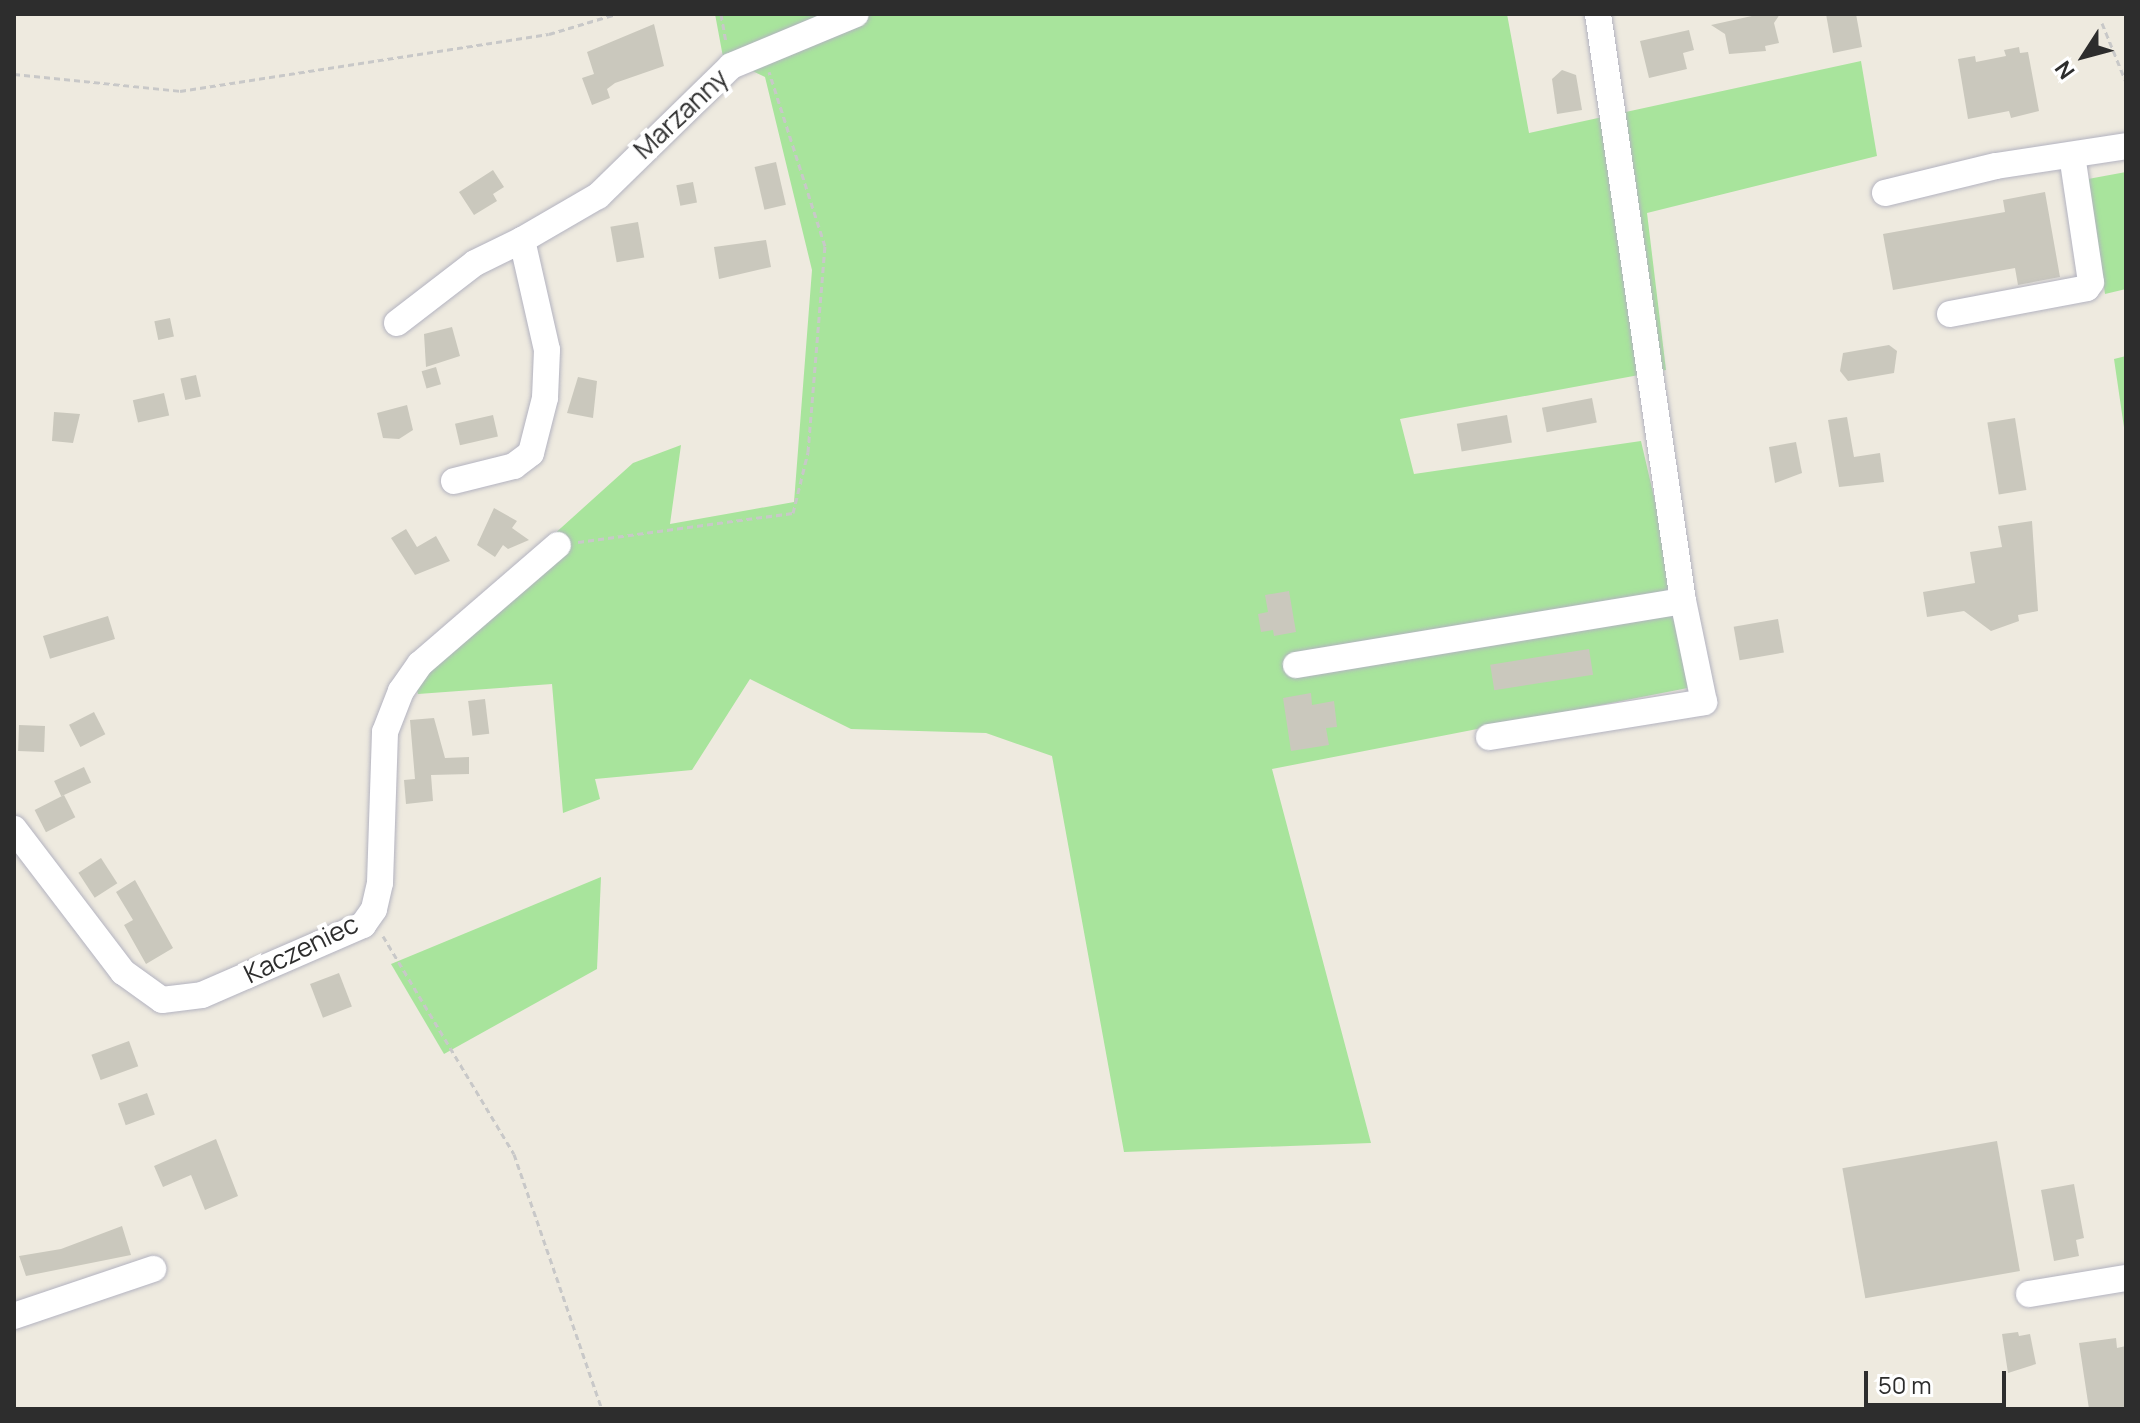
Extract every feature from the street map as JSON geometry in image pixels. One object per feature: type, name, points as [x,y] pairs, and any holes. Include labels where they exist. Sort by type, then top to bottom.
[{"type":"street","name":"Marzanny","points":[[397,323],[475,263],[598,196],[731,66],[856,14]]},
{"type":"street","points":[[1489,737],[1704,702],[1683,601],[1617,124],[1598,14]]},
{"type":"street","points":[[1885,193],[1996,166],[2126,146]]},
{"type":"street","points":[[1950,314],[2087,288],[2091,282],[2072,155]]},
{"type":"street","points":[[454,481],[514,466],[531,453],[545,398],[547,350],[522,240]]},
{"type":"street","name":"Kaczeniec","points":[[14,829],[123,972],[162,1000],[202,995],[363,925],[370,915],[380,883],[385,732],[401,691],[420,664],[558,545]]},
{"type":"street","points":[[1296,665],[1683,601]]},
{"type":"street","points":[[14,1316],[153,1269]]},
{"type":"street","points":[[2029,1294],[2126,1278]]},
{"type":"path","points":[[14,74],[180,91],[549,34],[616,14]]},
{"type":"path","points":[[721,14],[731,66]]},
{"type":"path","points":[[2102,23],[2126,82]]},
{"type":"path","points":[[558,545],[793,513],[808,452],[825,246],[763,53]]},
{"type":"path","points":[[370,915],[514,1154],[602,1409]]},
{"type":"green space","points":[[715,14],[1507,14],[1529,133],[1861,61],[1877,156],[1647,213],[1666,370],[1400,419],[1414,474],[1641,441],[1698,686],[1272,769],[1371,1143],[1124,1152],[1052,756],[986,733],[851,729],[750,679],[692,770],[595,779],[600,799],[563,813],[552,684],[418,694],[409,665],[633,463],[681,445],[670,524],[794,502],[812,270],[765,77],[723,57]]},
{"type":"green space","points":[[2126,172],[2126,289],[2105,294],[2088,179]]},
{"type":"green space","points":[[2126,356],[2126,441],[2114,359]]},
{"type":"green space","points":[[601,877],[597,969],[444,1054],[391,964]]},
{"type":"building","points":[[1761,14],[1780,14],[1774,23],[1779,43],[1765,46],[1766,51],[1729,54],[1725,34],[1711,25]]},
{"type":"building","points":[[1826,14],[1856,14],[1862,47],[1833,53]]},
{"type":"building","points":[[654,24],[664,66],[615,83],[607,89],[610,98],[592,105],[582,78],[594,74],[587,52]]},
{"type":"building","points":[[1689,30],[1694,50],[1683,53],[1687,69],[1649,78],[1640,41]]},
{"type":"building","points":[[2019,47],[2020,53],[2028,52],[2039,111],[2011,118],[2009,111],[1968,119],[1958,59],[1975,56],[1976,62],[2006,56],[2004,50]]},
{"type":"building","points":[[1562,70],[1576,75],[1582,110],[1557,114],[1552,79]]},
{"type":"building","points":[[776,162],[786,205],[764,210],[755,167]]},
{"type":"building","points":[[493,170],[504,187],[493,194],[497,201],[474,215],[459,192]]},
{"type":"building","points":[[693,182],[697,203],[680,206],[676,185]]},
{"type":"building","points":[[2045,192],[2060,277],[2018,285],[2015,268],[1893,290],[1883,234],[2005,212],[2003,200]]},
{"type":"building","points":[[638,222],[644,257],[617,262],[610,227]]},
{"type":"building","points":[[766,240],[771,267],[719,279],[714,247]]},
{"type":"building","points":[[170,318],[174,337],[158,340],[154,321]]},
{"type":"building","points":[[452,327],[460,356],[426,367],[424,334]]},
{"type":"building","points":[[1889,345],[1897,351],[1894,373],[1848,381],[1840,371],[1843,353]]},
{"type":"building","points":[[436,367],[441,384],[427,388],[422,371]]},
{"type":"building","points":[[196,375],[201,396],[185,400],[180,379]]},
{"type":"building","points":[[578,377],[597,381],[593,418],[567,413]]},
{"type":"building","points":[[164,393],[169,415],[138,423],[133,400]]},
{"type":"building","points":[[1592,398],[1597,423],[1547,432],[1542,408]]},
{"type":"building","points":[[407,405],[413,430],[399,439],[383,438],[377,413]]},
{"type":"building","points":[[54,412],[80,414],[73,443],[52,441]]},
{"type":"building","points":[[493,415],[498,436],[460,445],[455,424]]},
{"type":"building","points":[[1507,415],[1512,443],[1462,451],[1457,424]]},
{"type":"building","points":[[1847,417],[1854,457],[1880,453],[1884,482],[1839,487],[1828,420]]},
{"type":"building","points":[[2015,418],[2026,490],[1999,494],[1987,422]]},
{"type":"building","points":[[1796,442],[1802,473],[1775,483],[1769,447]]},
{"type":"building","points":[[494,508],[517,521],[512,528],[529,540],[508,549],[503,545],[495,557],[477,545]]},
{"type":"building","points":[[2032,521],[2038,611],[2018,615],[2019,621],[1991,631],[1964,611],[1927,617],[1923,592],[1975,583],[1970,552],[2002,547],[1998,526]]},
{"type":"building","points":[[406,529],[417,547],[436,536],[450,561],[415,575],[391,538]]},
{"type":"building","points":[[1289,591],[1296,632],[1274,636],[1273,630],[1261,632],[1258,614],[1268,612],[1265,595]]},
{"type":"building","points":[[108,616],[115,639],[50,659],[43,636]]},
{"type":"building","points":[[1778,619],[1784,652],[1740,660],[1734,627]]},
{"type":"building","points":[[1589,649],[1593,675],[1494,690],[1490,665]]},
{"type":"building","points":[[1311,693],[1312,705],[1334,701],[1337,727],[1326,728],[1329,745],[1291,751],[1283,698]]},
{"type":"building","points":[[485,699],[489,734],[472,736],[468,701]]},
{"type":"building","points":[[94,712],[105,734],[80,747],[69,725]]},
{"type":"building","points":[[434,718],[445,758],[469,757],[469,774],[431,775],[433,801],[406,804],[404,780],[415,779],[410,720]]},
{"type":"building","points":[[19,725],[45,726],[44,752],[18,751]]},
{"type":"building","points":[[84,767],[91,782],[61,796],[54,781]]},
{"type":"building","points":[[64,795],[75,817],[46,832],[35,810]]},
{"type":"building","points":[[101,858],[117,883],[95,898],[78,873]]},
{"type":"building","points":[[135,880],[173,948],[146,964],[124,925],[133,920],[116,892]]},
{"type":"building","points":[[339,973],[352,1007],[323,1018],[310,984]]},
{"type":"building","points":[[129,1041],[138,1066],[101,1080],[91,1055]]},
{"type":"building","points":[[147,1093],[155,1115],[126,1125],[118,1104]]},
{"type":"building","points":[[216,1139],[238,1196],[205,1210],[191,1175],[163,1187],[154,1166]]},
{"type":"building","points":[[1997,1141],[2020,1271],[1865,1298],[1842,1168]]},
{"type":"building","points":[[2074,1184],[2084,1238],[2076,1240],[2079,1256],[2054,1261],[2041,1190]]},
{"type":"building","points":[[122,1226],[131,1255],[26,1276],[19,1256],[61,1249]]},
{"type":"building","points":[[2018,1332],[2019,1336],[2030,1334],[2036,1364],[2008,1373],[2002,1334]]},
{"type":"building","points":[[2116,1338],[2117,1348],[2126,1346],[2126,1409],[2089,1409],[2079,1343]]}]
